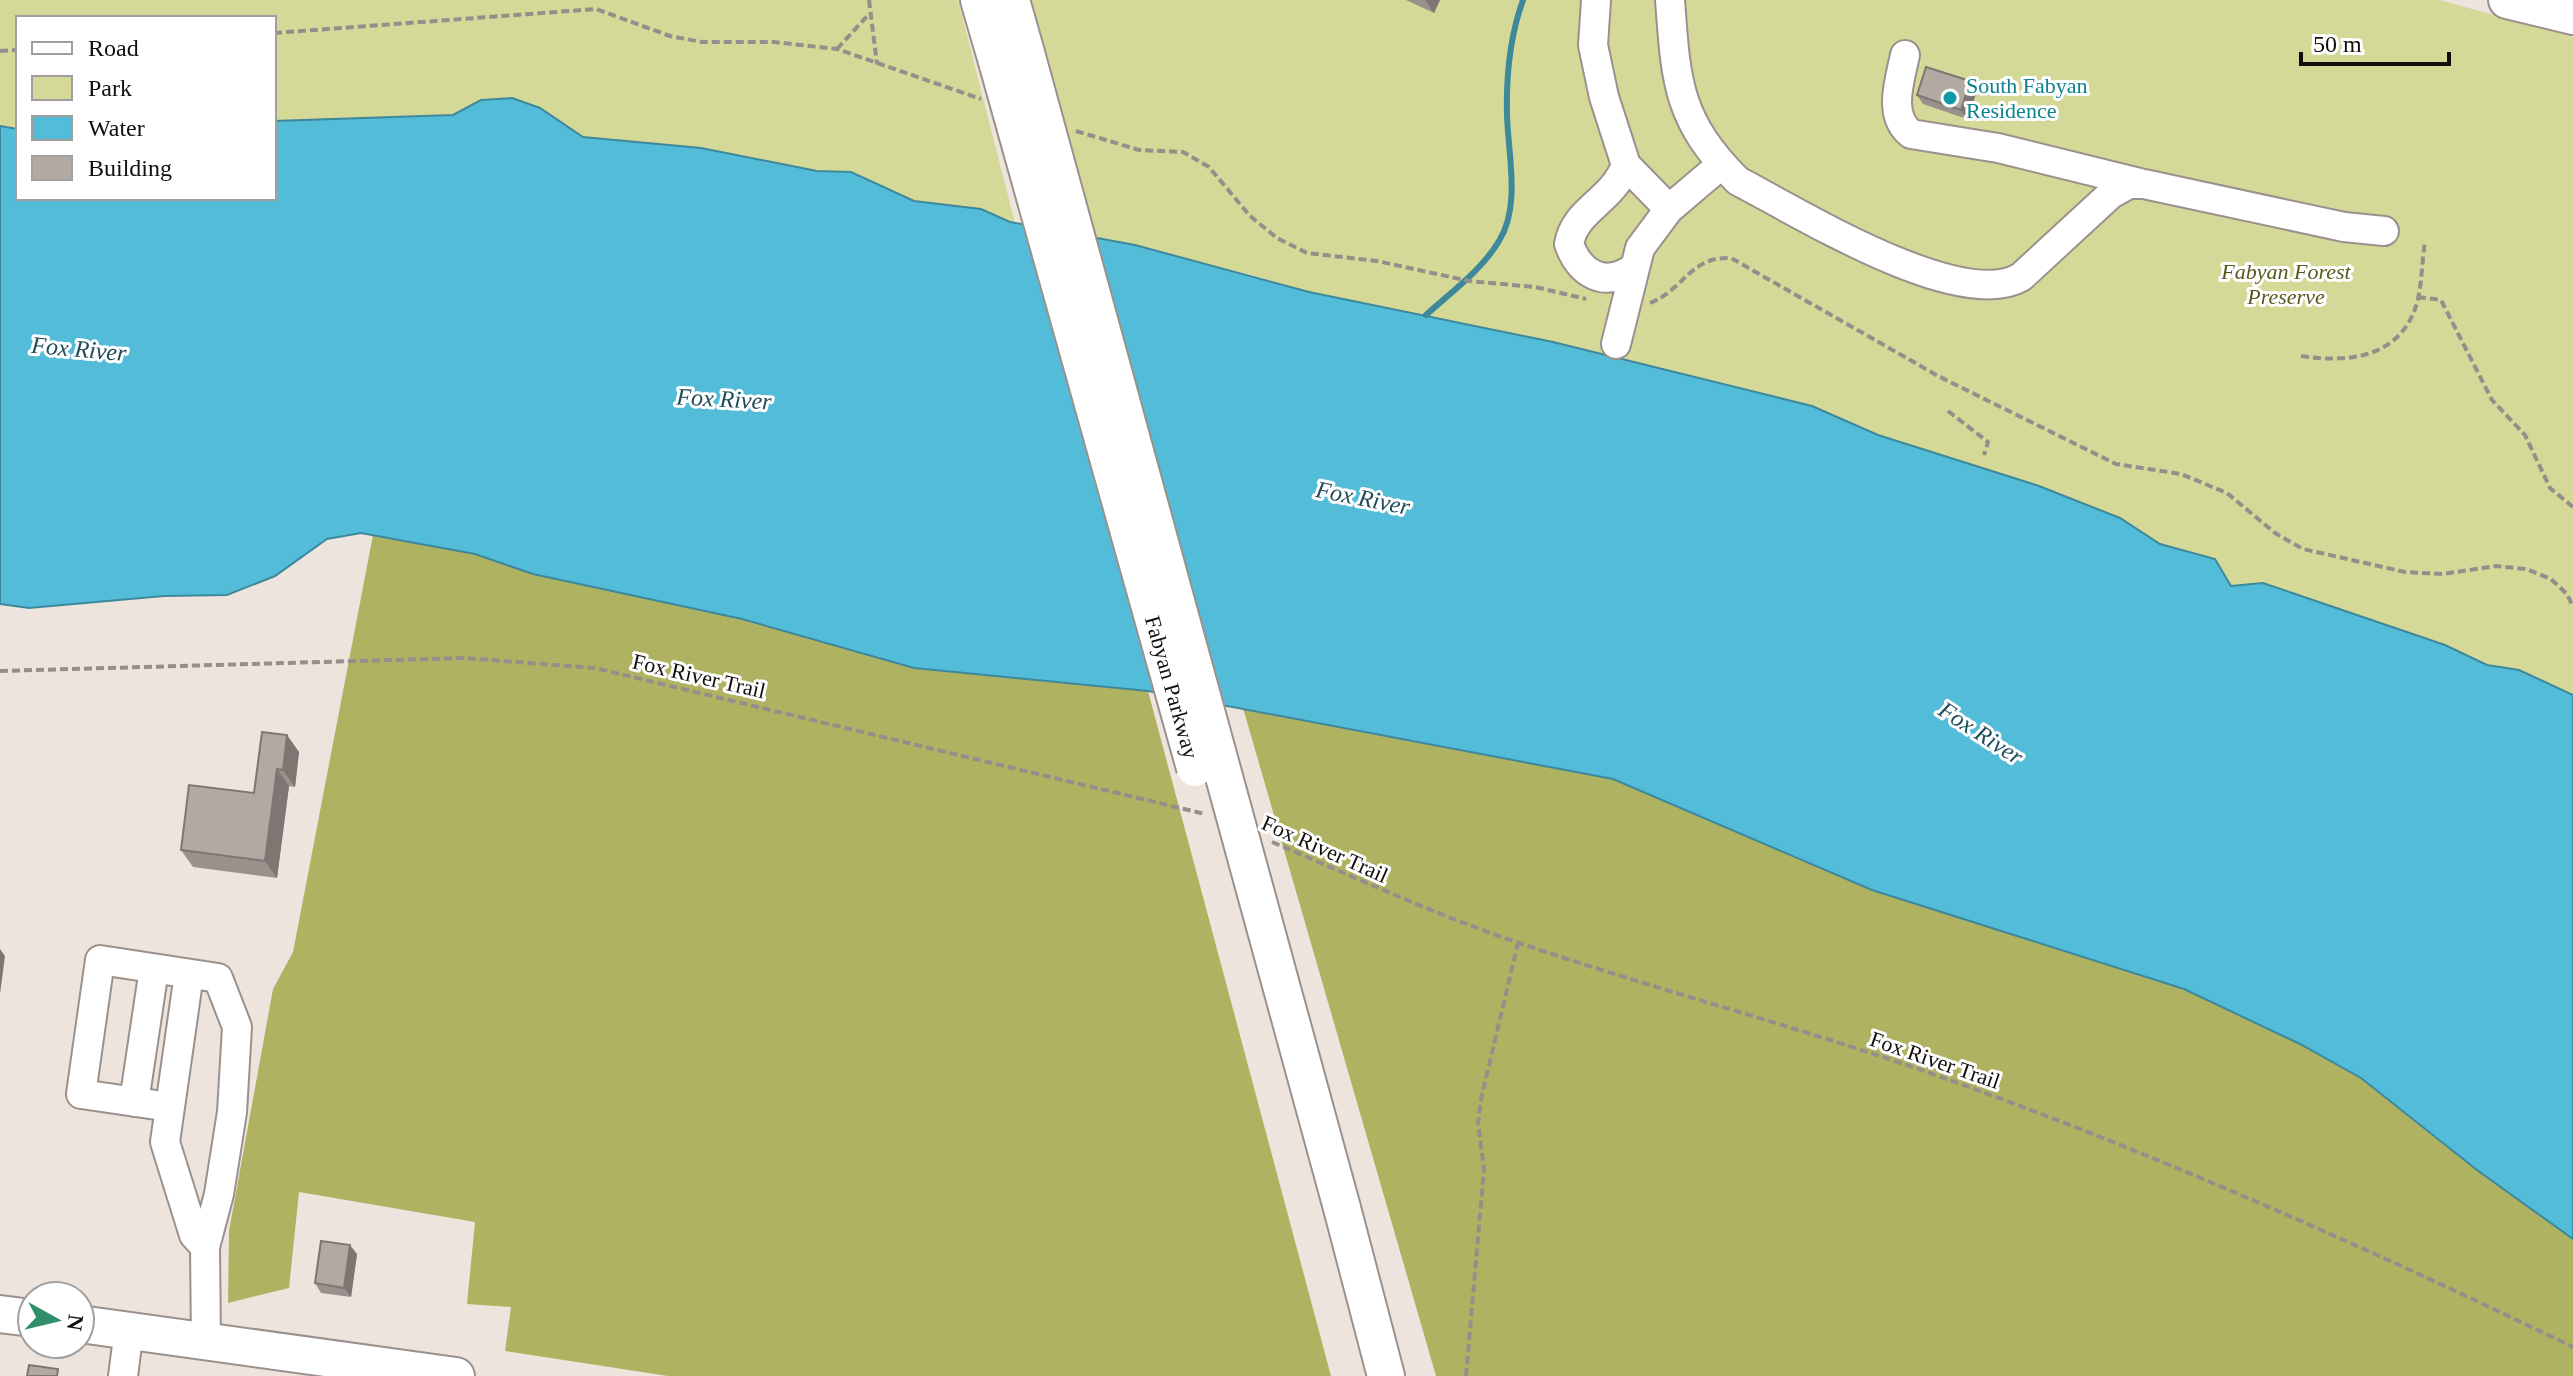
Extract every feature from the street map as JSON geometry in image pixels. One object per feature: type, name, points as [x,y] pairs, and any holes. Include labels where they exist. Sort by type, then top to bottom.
[{"type":"main road","name":"Fabyan Parkway","points":[[979,0],[1012,59],[1330,1212],[1386,1376]]},
{"type":"main road","name":"Fabyan Parkway","points":[[1011,0],[1012,59]]},
{"type":"main road","points":[[2507,0],[2573,16]]},
{"type":"main road","name":"Fabyan Parkway","points":[[1330,1212],[1361,1376]]},
{"type":"main road","points":[[96,1326],[456,1376]]},
{"type":"street","points":[[1596,0],[1593,45],[1604,97],[1626,165],[1669,209]]},
{"type":"street","points":[[1670,0],[1674,71],[1682,102],[1692,123],[1722,164],[1738,181],[1918,270],[1969,286],[2008,285],[2021,277],[2111,194],[2129,184],[2144,184]]},
{"type":"street","points":[[1905,55],[1897,104],[1899,118],[1911,134],[1998,148],[2144,184],[2344,227],[2384,231]]},
{"type":"street","points":[[1616,344],[1632,269],[1640,248],[1669,209],[1722,164]]},
{"type":"street","points":[[1626,165],[1617,186],[1576,222],[1569,244],[1582,268],[1594,276],[1619,278],[1632,269]]},
{"type":"street","points":[[170,1107],[81,1094],[100,960],[218,978],[237,1027],[232,1112],[219,1194],[205,1247],[206,1341]]},
{"type":"street","points":[[134,1102],[154,969]]},
{"type":"street","points":[[189,974],[165,1142],[194,1235],[205,1247]]},
{"type":"street","points":[[123,1376],[129,1330]]},
{"type":"path","points":[[869,0],[877,64]]},
{"type":"path","points":[[276,33],[596,9],[670,36],[702,42],[774,42],[837,49],[993,103]]},
{"type":"path","points":[[837,49],[870,12]]},
{"type":"path","points":[[1065,127],[1139,150],[1183,152],[1209,167],[1250,216],[1277,238],[1307,253],[1377,261],[1469,281],[1535,287],[1602,302],[1645,305],[1667,296],[1698,265],[1712,257],[1731,258],[1940,377],[2116,464],[2181,474],[2227,493],[2275,533],[2303,549],[2405,572],[2443,574],[2496,566],[2526,569],[2551,579],[2567,594],[2573,607]]},
{"type":"path","points":[[2301,356],[2316,358],[2373,354],[2389,346],[2403,330],[2418,297],[2425,242]]},
{"type":"path","points":[[2418,297],[2441,300],[2492,400],[2525,435],[2550,488],[2573,507]]},
{"type":"path","points":[[1948,411],[1988,442],[1984,455]]},
{"type":"path","name":"Fox River Trail","points":[[0,671],[464,658],[595,668],[1209,816]]},
{"type":"path","name":"Fox River Trail","points":[[1262,838],[1365,885],[1518,943],[1926,1072],[2160,1160],[2356,1244],[2573,1347]]},
{"type":"path","points":[[1466,1376],[1484,1169],[1478,1123],[1518,943]]},
{"type":"green space","points":[[0,0],[958,0],[1015,223],[981,209],[914,201],[851,172],[817,171],[701,148],[583,137],[540,108],[481,100],[453,115],[276,121],[276,16],[16,16],[16,129],[0,126]]},
{"type":"green space","name":"Fabyan Forest Preserve","points":[[1026,0],[2440,0],[2573,37],[2573,695],[2519,670],[2487,665],[2444,645],[2263,583],[2231,587],[2215,559],[2160,544],[2120,518],[2039,486],[1878,435],[1812,406],[1553,342],[1309,292],[1252,275],[1092,237]]},
{"type":"green space","points":[[373,535],[475,554],[533,574],[742,619],[914,668],[1148,691],[1331,1376],[668,1376],[505,1351],[511,1307],[467,1304],[475,1222],[299,1192],[289,1288],[228,1303],[229,1231],[273,989],[293,952]]},
{"type":"green space","points":[[1243,708],[1613,779],[1872,890],[2184,989],[2300,1044],[2361,1078],[2477,1170],[2573,1239],[2573,1376],[1436,1376]]},
{"type":"water","name":"Fox River","points":[[512,98],[540,108],[583,137],[701,148],[817,171],[851,172],[914,201],[981,209],[1010,222],[1135,245],[1309,292],[1553,342],[1812,406],[1878,435],[2039,486],[2120,518],[2160,544],[2215,559],[2231,586],[2263,583],[2445,645],[2487,665],[2519,670],[2573,695],[2573,1239],[2477,1170],[2361,1078],[2300,1044],[2184,989],[1872,890],[1613,779],[1148,691],[914,668],[742,619],[533,574],[475,554],[361,533],[327,539],[275,576],[227,595],[164,596],[29,608],[0,604],[0,126],[16,129],[16,200],[276,200],[276,121],[453,115],[481,100]]},
{"type":"building","name":"South Fabyan Residence","points":[[1926,67],[1970,81],[1961,110],[1917,95]]},
{"type":"building","points":[[262,732],[287,735],[283,770],[277,769],[265,861],[181,850],[189,785],[254,793]]},
{"type":"building","points":[[321,1241],[350,1245],[344,1288],[315,1283]]},
{"type":"building","points":[[29,1365],[58,1369],[57,1376],[27,1376]]},
{"type":"waterway","points":[[1426,315],[1484,262],[1506,227],[1511,196],[1508,71],[1523,0]]},
{"type":"place","name":"South Fabyan Residence","points":[[1950,98]]}]
